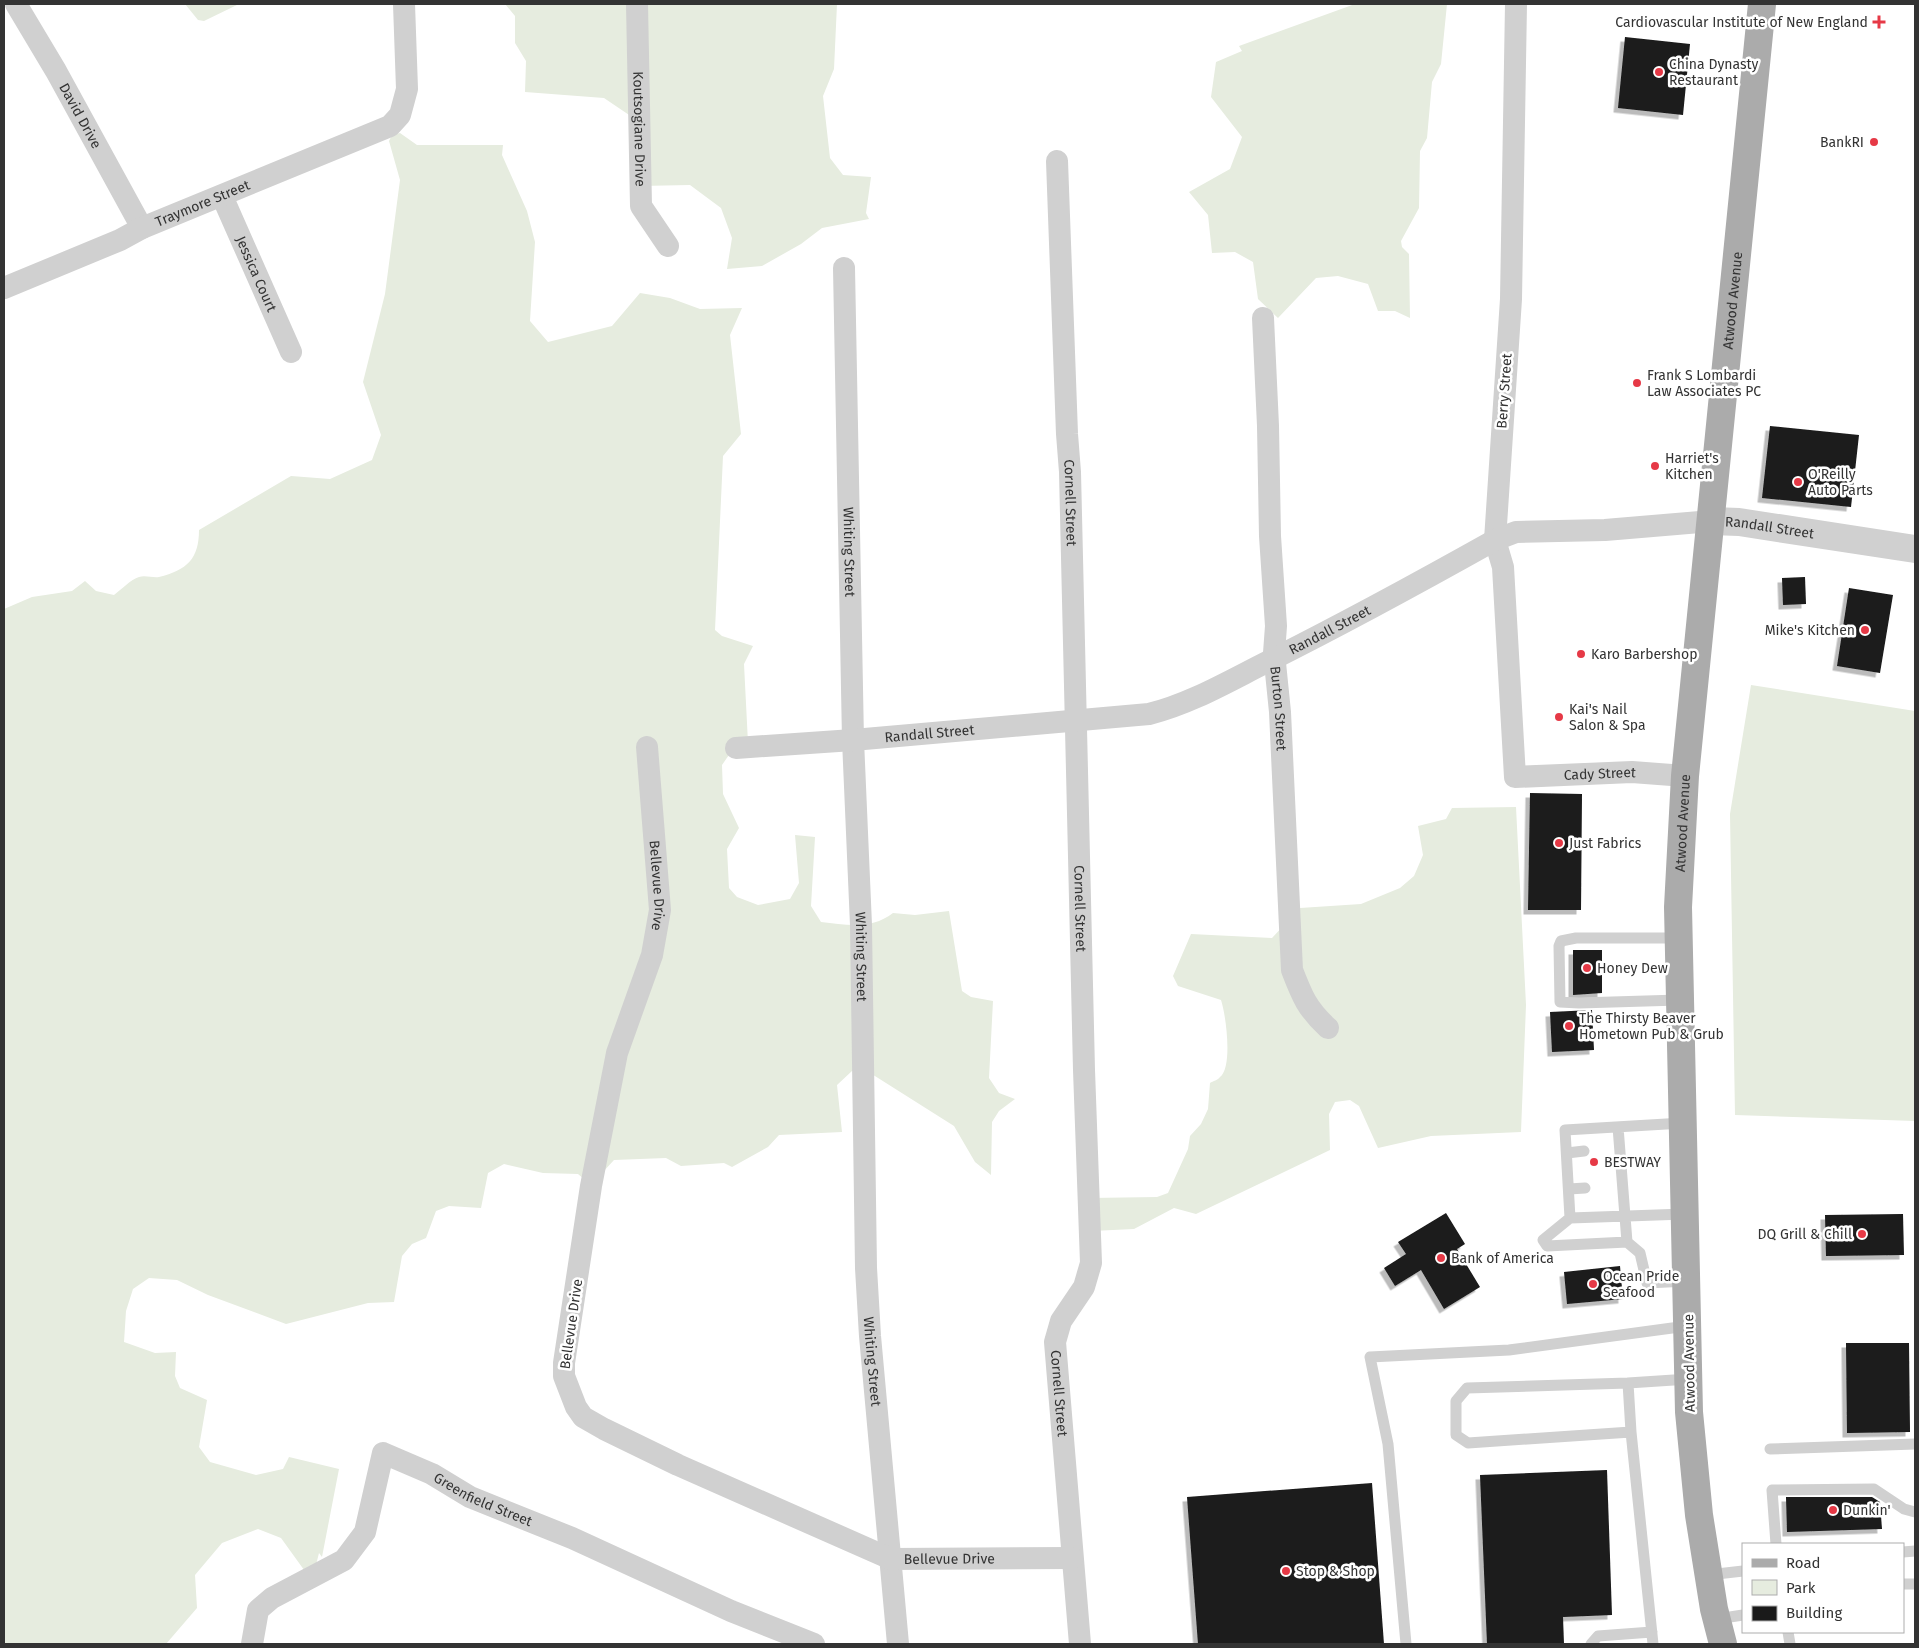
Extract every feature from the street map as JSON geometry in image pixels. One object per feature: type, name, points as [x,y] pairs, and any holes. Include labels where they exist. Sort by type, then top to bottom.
[{"type":"main road","name":"Atwood Avenue","points":[[1728,1626],[1708,1575],[1699,1515],[1689,1412],[1678,908],[1685,776],[1712,521],[1762,4]]},
{"type":"street","name":"David Drive","points":[[16,4],[56,71],[142,228]]},
{"type":"street","name":"Traymore Street","points":[[4,288],[120,240],[142,228],[390,126],[400,115],[407,89],[404,4]]},
{"type":"street","name":"Koutsogiane Drive","points":[[637,4],[641,206],[668,246]]},
{"type":"street","name":"Berry Street","points":[[1515,777],[1503,567],[1496,540],[1510,299],[1516,4]]},
{"type":"street","name":"Cornell Street","points":[[1057,161],[1070,472],[1084,1070],[1091,1263],[1084,1287],[1061,1321],[1055,1342],[1080,1644]]},
{"type":"street","name":"Jessica Court","points":[[222,196],[291,352]]},
{"type":"street","name":"Whiting Street","points":[[844,268],[853,740],[861,934],[866,1268],[870,1336],[898,1644]]},
{"type":"street","name":"Burton Street","points":[[1263,318],[1268,426],[1270,536],[1276,626],[1274,658],[1280,712],[1292,970],[1303,999],[1312,1012],[1328,1028]]},
{"type":"street","name":"Randall Street","points":[[736,748],[1076,722],[1164,710],[1356,618],[1496,540],[1516,532],[1605,530],[1712,521],[1739,522],[1915,549]]},
{"type":"street","name":"Bellevue Drive","points":[[647,747],[660,910],[652,955],[617,1053],[591,1186],[564,1362],[564,1376],[568,1390],[583,1417],[604,1429],[678,1465],[891,1559],[1072,1558]]},
{"type":"street","name":"Cady Street","points":[[1515,777],[1632,772],[1685,776]]},
{"type":"street","name":"Greenfield Street","points":[[252,1644],[258,1610],[272,1598],[344,1560],[364,1532],[383,1454],[432,1474],[470,1498],[572,1538],[731,1611],[814,1644]]},
{"type":"lane","points":[[1678,938],[1576,938],[1561,941],[1559,946],[1560,1002],[1679,1000]]},
{"type":"lane","points":[[1570,1218],[1565,1130],[1683,1123]]},
{"type":"lane","points":[[1618,1127],[1615,1151],[1617,1187],[1624,1216],[1627,1242]]},
{"type":"lane","points":[[1567,1152],[1584,1151]]},
{"type":"lane","points":[[1569,1189],[1584,1188]]},
{"type":"lane","points":[[1685,1214],[1570,1218],[1543,1240],[1547,1246],[1627,1242],[1640,1253],[1647,1283],[1687,1281]]},
{"type":"lane","points":[[1406,1644],[1388,1444],[1370,1357],[1509,1350],[1688,1326]]},
{"type":"lane","points":[[1631,1432],[1468,1442],[1456,1435],[1456,1401],[1467,1388],[1628,1383],[1689,1379]]},
{"type":"lane","points":[[1628,1383],[1631,1432],[1653,1644]]},
{"type":"lane","points":[[1770,1448],[1915,1444]]},
{"type":"lane","points":[[1776,1543],[1772,1490],[1874,1489],[1904,1509],[1915,1512]]},
{"type":"lane","points":[[1708,1575],[1742,1571]]},
{"type":"lane","points":[[1591,1644],[1598,1636],[1652,1632]]},
{"type":"green space","points":[[185,4],[239,4],[204,21],[198,20]]},
{"type":"green space","points":[[505,4],[837,4],[834,69],[823,96],[830,158],[843,175],[871,177],[866,213],[869,219],[822,228],[801,244],[762,266],[727,269],[732,238],[721,208],[690,185],[640,186],[638,121],[604,98],[525,92],[526,61],[515,43],[515,16]]},
{"type":"green space","points":[[1355,4],[1447,4],[1441,64],[1432,82],[1427,138],[1420,151],[1419,208],[1401,241],[1402,247],[1409,254],[1410,318],[1395,311],[1378,311],[1368,284],[1338,276],[1316,278],[1278,318],[1258,299],[1253,262],[1235,252],[1212,253],[1208,215],[1189,192],[1230,169],[1242,137],[1211,97],[1216,62],[1242,51],[1239,46]]},
{"type":"green space","points":[[400,133],[417,145],[503,145],[502,155],[527,211],[535,242],[530,321],[548,342],[612,326],[640,293],[670,298],[700,309],[742,308],[730,335],[741,434],[723,456],[715,630],[722,636],[753,646],[744,664],[748,743],[731,752],[722,765],[723,794],[739,828],[727,849],[729,888],[737,897],[758,905],[790,899],[799,883],[795,835],[815,837],[811,906],[821,922],[858,925],[876,922],[893,913],[915,915],[949,911],[962,991],[971,997],[993,1001],[989,1078],[999,1093],[1015,1099],[999,1111],[992,1122],[991,1175],[975,1162],[954,1126],[867,1071],[852,1071],[837,1085],[842,1132],[779,1135],[768,1147],[732,1167],[724,1163],[681,1166],[666,1158],[614,1160],[591,1185],[578,1174],[543,1173],[504,1164],[488,1173],[481,1208],[449,1206],[436,1211],[426,1238],[412,1244],[402,1256],[394,1302],[368,1303],[286,1324],[208,1295],[177,1280],[149,1278],[133,1289],[126,1311],[124,1342],[155,1353],[176,1352],[175,1376],[180,1388],[207,1400],[199,1447],[210,1462],[256,1475],[283,1469],[289,1457],[339,1469],[322,1557],[319,1553],[312,1581],[281,1538],[258,1529],[222,1543],[195,1575],[197,1608],[166,1644],[4,1644],[4,609],[32,597],[72,591],[85,581],[96,591],[114,595],[136,578],[144,576],[159,577],[177,571],[190,562],[194,556],[197,549],[199,530],[291,476],[330,479],[372,460],[381,435],[363,382],[385,294],[400,180],[389,141],[392,135]]},
{"type":"green space","points":[[1751,685],[1915,711],[1915,1121],[1735,1115],[1730,814]]},
{"type":"green space","points":[[1516,807],[1526,1005],[1521,1132],[1431,1136],[1378,1148],[1359,1106],[1350,1100],[1335,1102],[1329,1114],[1330,1150],[1196,1214],[1174,1208],[1134,1229],[1092,1231],[1090,1198],[1157,1197],[1168,1193],[1188,1149],[1190,1136],[1201,1124],[1208,1109],[1210,1083],[1219,1078],[1224,1071],[1227,1040],[1221,1000],[1178,986],[1173,976],[1191,934],[1272,938],[1300,908],[1361,904],[1400,888],[1414,876],[1423,855],[1418,826],[1446,819],[1452,808]]},
{"type":"building","points":[[1625,37],[1690,44],[1683,115],[1618,108]]},
{"type":"building","points":[[1770,426],[1859,435],[1851,507],[1762,498]]},
{"type":"building","points":[[1805,577],[1806,604],[1783,605],[1782,578]]},
{"type":"building","name":"Mike's Kitchen","points":[[1849,588],[1893,595],[1880,673],[1837,666]]},
{"type":"building","points":[[1530,793],[1582,794],[1581,910],[1528,910]]},
{"type":"building","points":[[1573,950],[1602,950],[1602,993],[1573,995]]},
{"type":"building","points":[[1592,1010],[1594,1050],[1552,1052],[1550,1012]]},
{"type":"building","points":[[1446,1213],[1465,1244],[1457,1249],[1480,1287],[1444,1309],[1421,1270],[1395,1286],[1384,1268],[1406,1254],[1398,1242]]},
{"type":"building","points":[[1903,1214],[1904,1255],[1826,1256],[1825,1215]]},
{"type":"building","points":[[1620,1266],[1623,1299],[1567,1304],[1564,1272]]},
{"type":"building","points":[[1846,1343],[1909,1343],[1910,1432],[1847,1433]]},
{"type":"building","points":[[1607,1470],[1612,1615],[1563,1617],[1564,1644],[1487,1644],[1480,1475]]},
{"type":"building","name":"Stop & Shop","points":[[1372,1483],[1384,1644],[1198,1644],[1187,1497]]},
{"type":"building","name":"Dunkin'","points":[[1786,1497],[1872,1497],[1880,1502],[1882,1529],[1787,1532]]},
{"type":"place","name":"Cardiovascular Institute of New England","points":[[1879,22]]},
{"type":"place","name":"China Dynasty Restaurant","points":[[1659,72]]},
{"type":"place","name":"BankRI","points":[[1874,142]]},
{"type":"place","name":"Frank S Lombardi Law Associates PC","points":[[1637,383]]},
{"type":"place","name":"Harriet's Kitchen","points":[[1655,466]]},
{"type":"place","name":"O'Reilly Auto Parts","points":[[1798,482]]},
{"type":"place","name":"Mike's Kitchen","points":[[1865,630]]},
{"type":"place","name":"Karo Barbershop","points":[[1581,654]]},
{"type":"place","name":"Kai's Nail Salon & Spa","points":[[1559,717]]},
{"type":"place","name":"Just Fabrics","points":[[1559,843]]},
{"type":"place","name":"Honey Dew","points":[[1587,968]]},
{"type":"place","name":"The Thirsty Beaver Hometown Pub & Grub","points":[[1569,1026]]},
{"type":"place","name":"BESTWAY","points":[[1594,1162]]},
{"type":"place","name":"DQ Grill & Chill","points":[[1862,1234]]},
{"type":"place","name":"Bank of America","points":[[1441,1258]]},
{"type":"place","name":"Ocean Pride Seafood","points":[[1593,1284]]},
{"type":"place","name":"Dunkin'","points":[[1833,1510]]},
{"type":"place","name":"Stop & Shop","points":[[1286,1571]]}]
